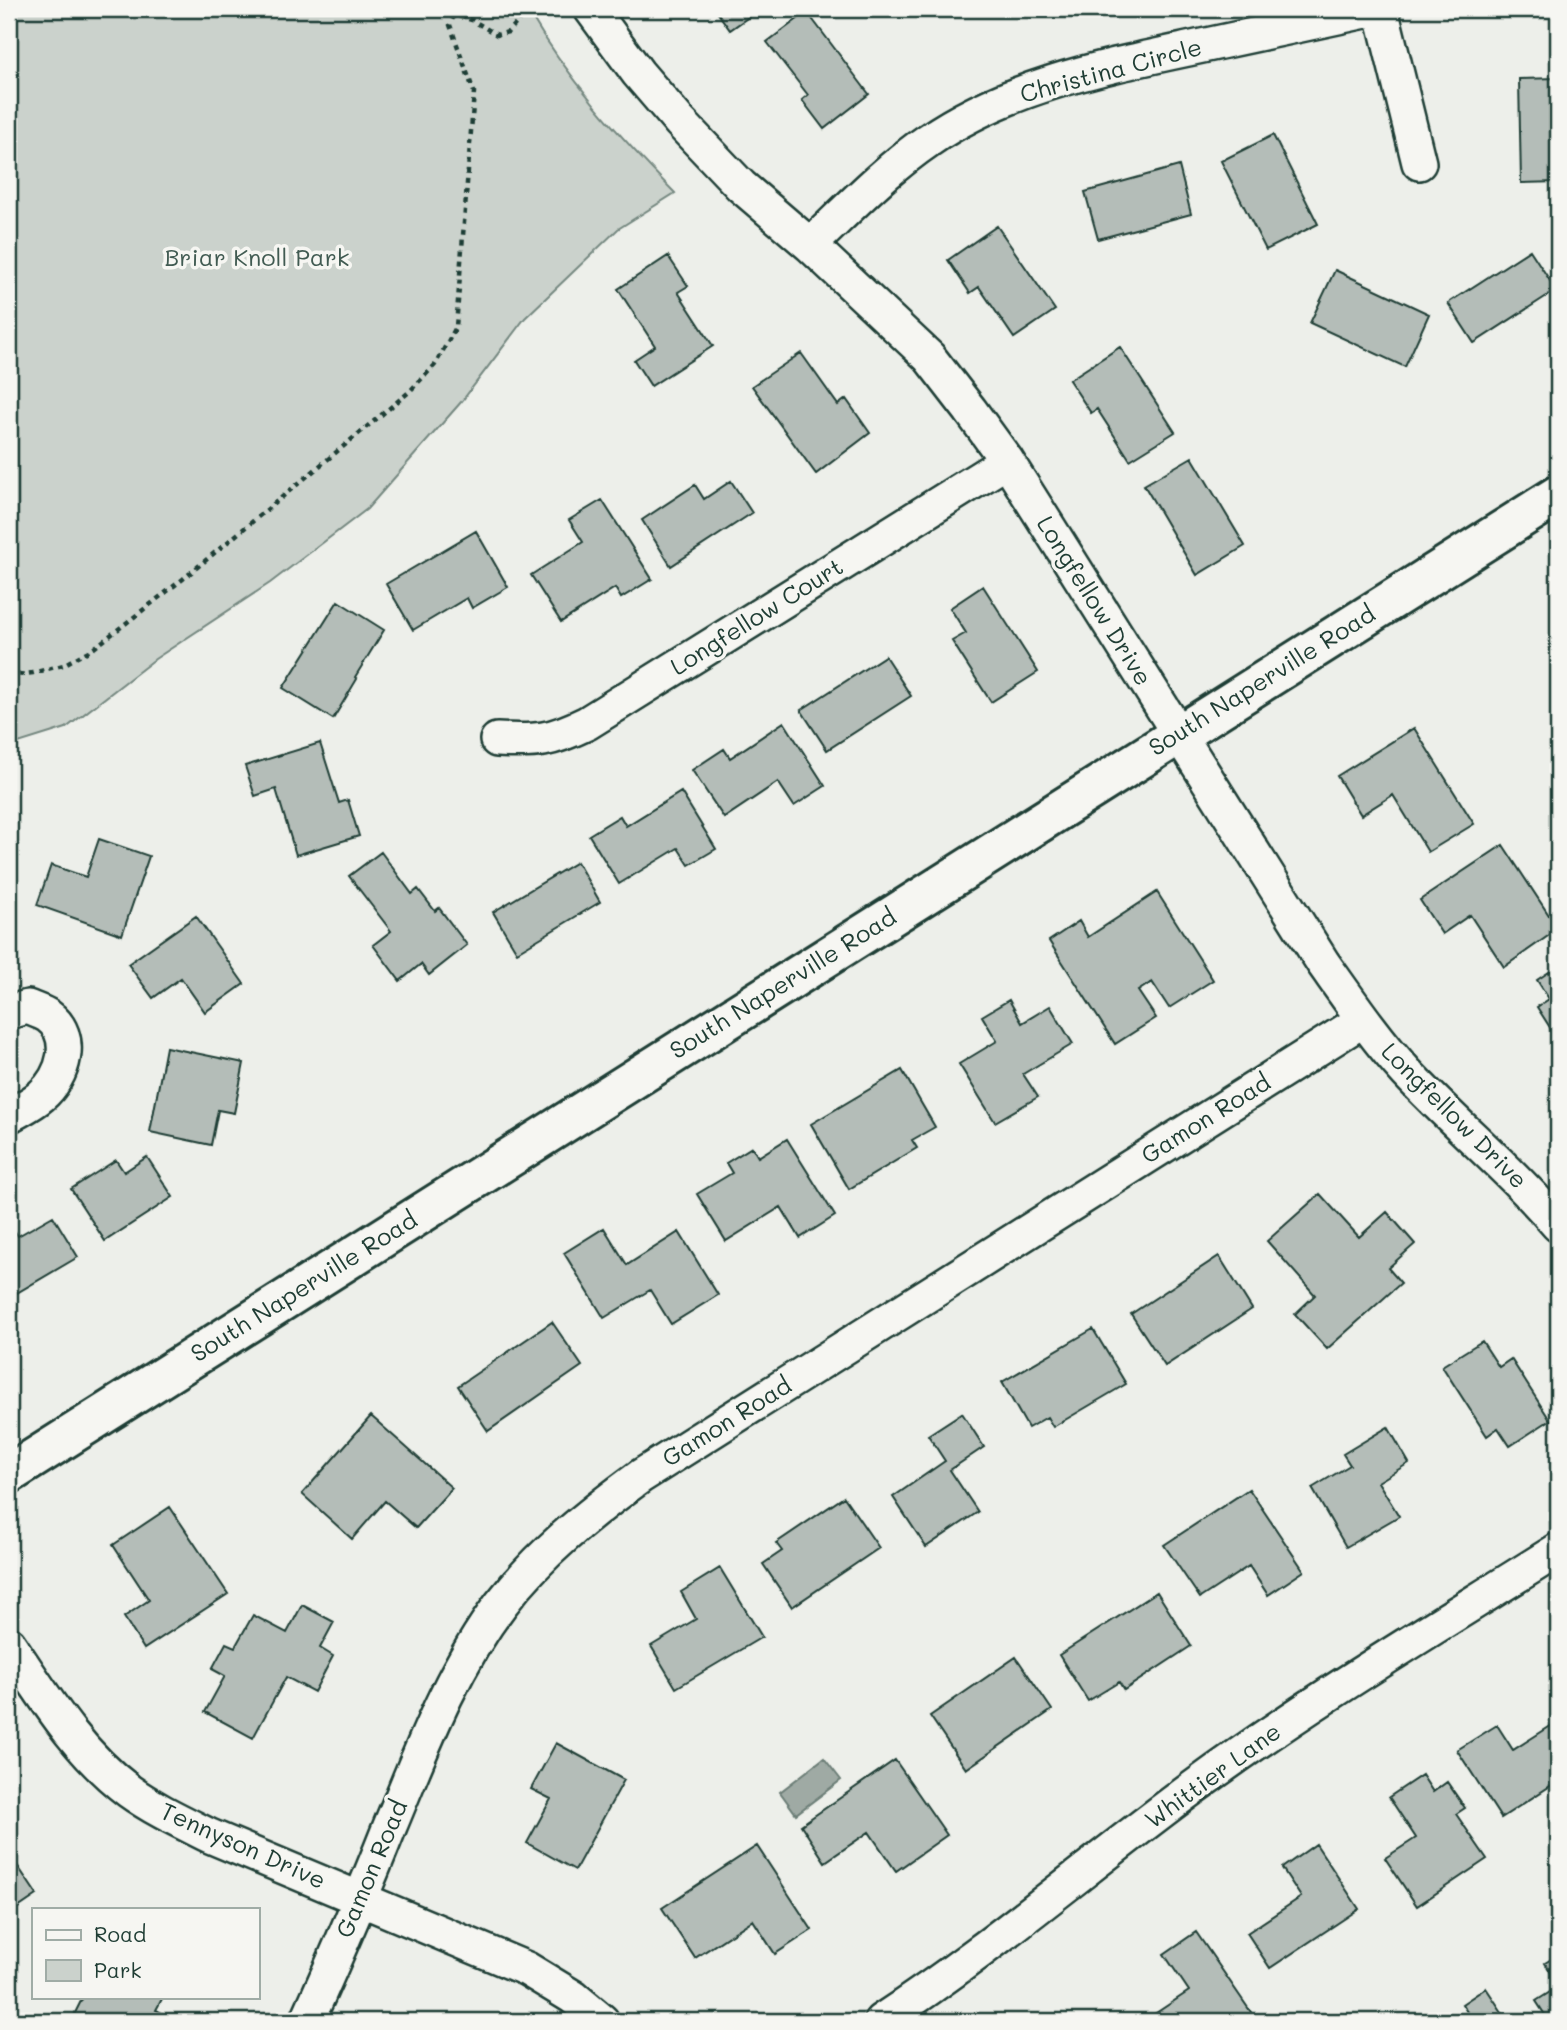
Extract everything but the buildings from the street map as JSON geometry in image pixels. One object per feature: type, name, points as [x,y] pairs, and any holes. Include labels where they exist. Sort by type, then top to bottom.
[{"type":"main road","name":"South Naperville Road","points":[[9,1474],[1558,495]]},
{"type":"street","name":"Longfellow Drive","points":[[590,9],[638,74],[741,186],[810,245],[929,357],[1007,461],[1323,963],[1363,1020],[1408,1074],[1512,1174],[1558,1226]]},
{"type":"street","name":"Christina Circle","points":[[810,245],[888,170],[970,116],[1009,97],[1044,84],[1095,71],[1375,9]]},
{"type":"street","points":[[1381,9],[1419,163]]},
{"type":"street","name":"Longfellow Court","points":[[497,740],[533,742],[561,736],[587,723],[1007,461]]},
{"type":"street","points":[[9,1012],[28,1007],[48,1016],[62,1031],[65,1052],[58,1076],[42,1096],[9,1116]]},
{"type":"street","name":"Gamon Road","points":[[307,2021],[361,1899],[438,1710],[457,1671],[502,1602],[556,1542],[586,1516],[641,1476],[1363,1020]]},
{"type":"street","name":"Whittier Lane","points":[[881,2021],[975,1955],[1194,1787],[1273,1730],[1558,1550]]},
{"type":"street","name":"Tennyson Drive","points":[[9,1644],[60,1720],[83,1748],[129,1791],[166,1814],[210,1836],[527,1969],[573,1997],[602,2021]]},
{"type":"path","points":[[9,676],[63,665],[94,648],[194,570],[409,392],[435,365],[456,327],[474,92],[450,25],[454,15],[472,20],[497,35],[508,33],[530,9]]},
{"type":"green space","name":"Briar Knoll Park","points":[[9,9],[527,9],[595,106],[675,193],[618,229],[525,318],[462,401],[367,509],[270,583],[155,659],[66,728],[9,746]]},
{"type":"shaded area","points":[[824,1758],[841,1780],[796,1814],[780,1792]]}]
